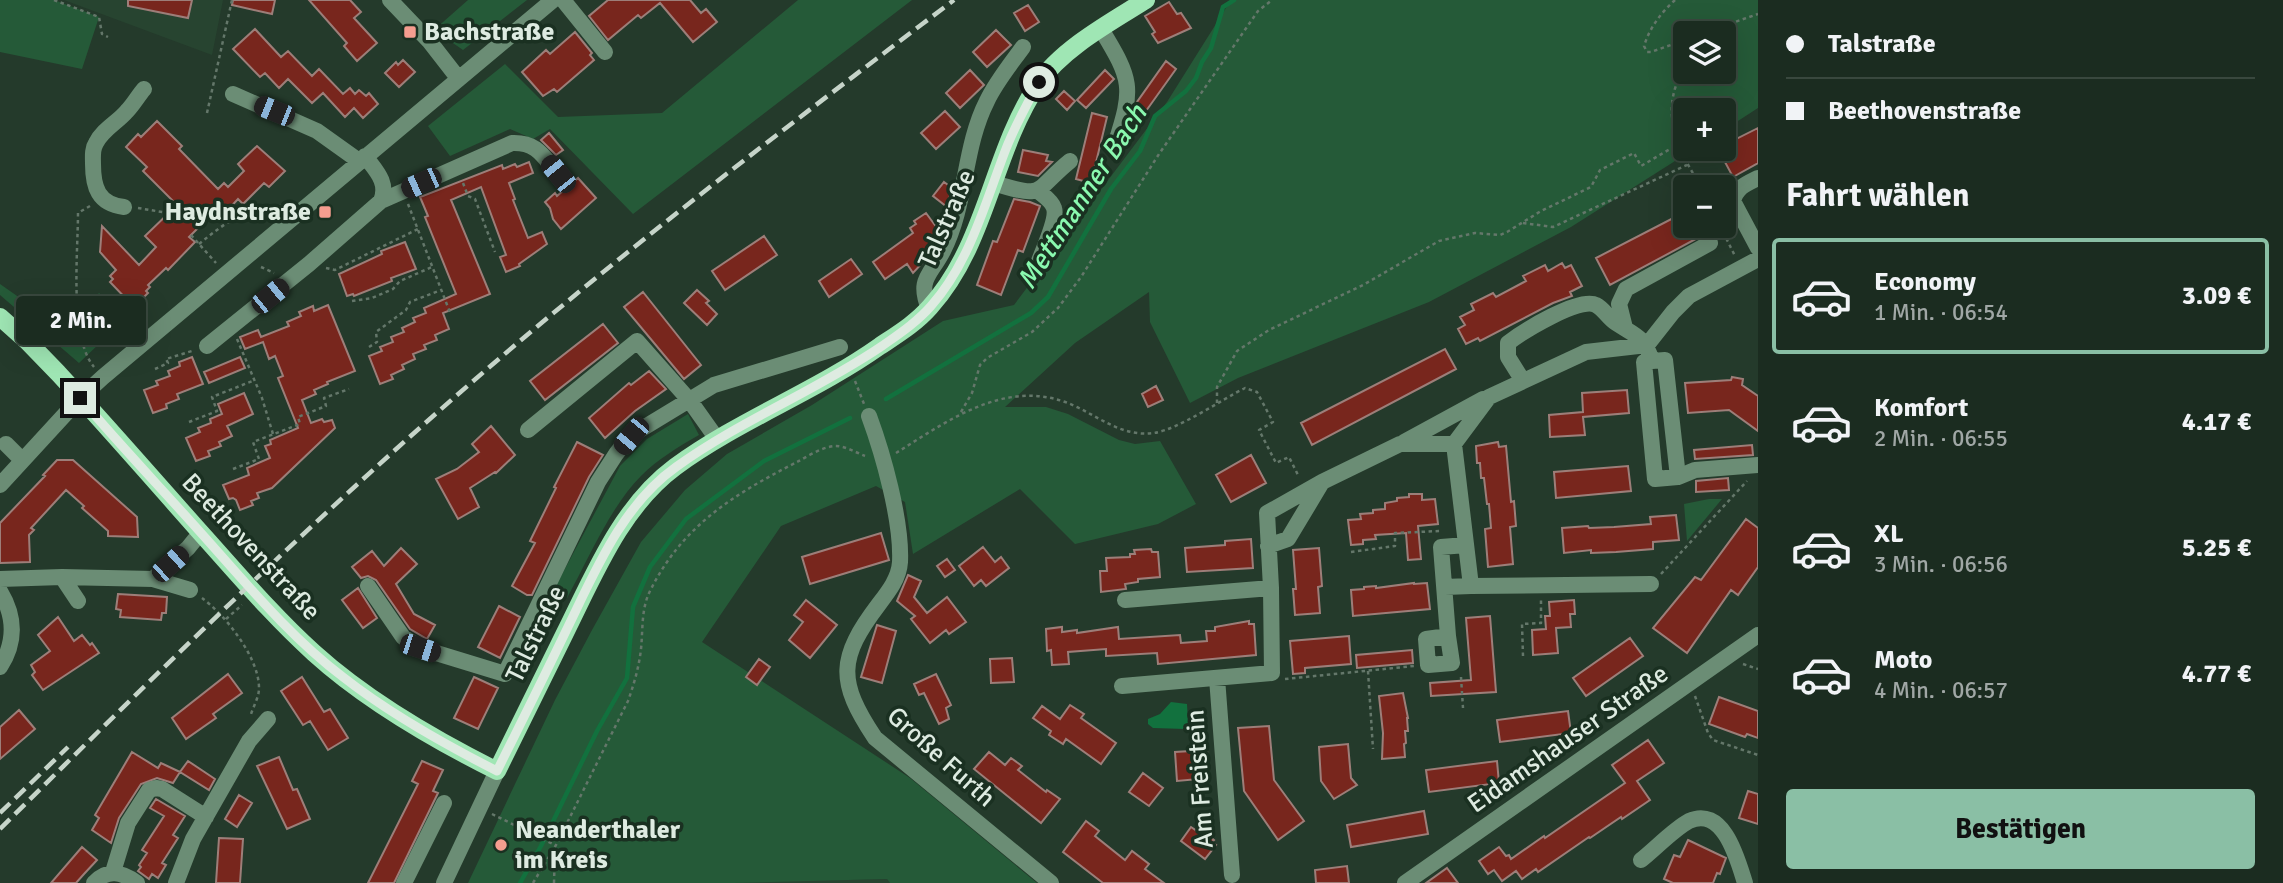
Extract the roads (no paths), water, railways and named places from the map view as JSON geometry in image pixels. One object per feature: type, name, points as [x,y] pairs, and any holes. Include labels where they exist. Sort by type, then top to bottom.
[{"type":"main road","name":"Talstraße","points":[[497,771],[601,561],[628,517],[646,494],[673,468],[717,439],[849,368],[911,325],[929,309],[947,288],[961,261],[1020,117],[1039,82],[1058,62],[1101,29],[1146,0]]},
{"type":"main road","name":"Beethovenstraße","points":[[0,317],[27,341],[254,593],[313,652],[344,678],[395,713],[497,771]]},
{"type":"street","points":[[390,0],[430,42],[458,78]]},
{"type":"street","points":[[0,485],[80,398],[553,0]]},
{"type":"street","points":[[563,0],[605,52]]},
{"type":"street","points":[[1101,29],[1126,74],[1128,95],[1115,145]]},
{"type":"street","points":[[929,309],[923,286],[943,251],[952,228],[977,124],[987,101],[1023,47]]},
{"type":"street","points":[[124,207],[103,199],[93,183],[94,145],[115,121],[126,113],[144,89]]},
{"type":"street","points":[[233,94],[305,125],[362,158],[382,180],[385,194],[381,201]]},
{"type":"street","points":[[207,346],[309,264],[381,201],[512,143],[526,142],[536,148],[558,174]]},
{"type":"street","points":[[993,183],[1024,192],[1038,191],[1070,161]]},
{"type":"street","points":[[1758,178],[1742,186],[1733,201],[1758,248]]},
{"type":"street","points":[[1038,191],[1055,209],[1038,264]]},
{"type":"street","points":[[1625,328],[1619,304],[1626,289],[1710,243]]},
{"type":"street","points":[[1647,345],[1689,296],[1758,259]]},
{"type":"street","points":[[1523,381],[1508,357],[1508,344],[1572,306],[1589,303],[1597,305],[1616,324],[1647,345],[1652,361]]},
{"type":"street","points":[[528,430],[637,341],[690,401],[717,439]]},
{"type":"street","name":"Am Freistein","points":[[1122,686],[1272,673],[1267,513],[1489,397],[1586,352],[1647,345]]},
{"type":"street","name":"Talstraße","points":[[368,586],[403,637],[420,648],[505,674],[598,482],[631,436],[714,384],[839,347]]},
{"type":"street","points":[[1678,477],[1665,360],[1644,362],[1655,479],[1678,477],[1695,470],[1754,472]]},
{"type":"street","name":"Am Freistein","points":[[1400,444],[1454,444],[1489,397]]},
{"type":"street","name":"Große Furth","points":[[869,416],[896,518],[900,561],[892,587],[864,623],[849,651],[847,668],[851,697],[875,738],[1051,883]]},
{"type":"street","points":[[6,444],[22,460]]},
{"type":"street","points":[[1454,444],[1471,586]]},
{"type":"street","points":[[1268,546],[1288,539],[1322,482]]},
{"type":"street","points":[[153,579],[201,533]]},
{"type":"street","points":[[1448,636],[1426,639],[1428,664],[1452,663],[1440,547],[1465,538]]},
{"type":"street","points":[[62,577],[78,601]]},
{"type":"street","points":[[0,579],[153,579],[190,590]]},
{"type":"street","points":[[1445,587],[1651,584]]},
{"type":"street","points":[[1125,600],[1271,588]]},
{"type":"street","points":[[0,591],[9,607],[12,624],[9,650],[0,667]]},
{"type":"street","name":"Eidamshauser Straße","points":[[1405,883],[1758,635]]},
{"type":"street","name":"Am Freistein","points":[[1217,678],[1232,875]]},
{"type":"street","points":[[176,883],[193,839],[249,741],[268,719]]},
{"type":"street","name":"Talstraße","points":[[444,883],[497,771]]},
{"type":"street","points":[[113,872],[128,823],[149,790],[162,789],[206,817]]},
{"type":"street","points":[[404,883],[444,803]]},
{"type":"street","points":[[1641,860],[1689,822],[1699,819],[1713,822],[1730,839],[1745,883]]},
{"type":"street","points":[[94,883],[113,872],[137,883]]},
{"type":"waterway","name":"Mettmanner Bach","points":[[886,399],[1031,313],[1048,297],[1111,189],[1140,151],[1155,116],[1186,91],[1196,78],[1211,48],[1223,7],[1234,0]]},
{"type":"waterway","name":"Mettmanner Bach","points":[[520,883],[627,678],[633,607],[650,567],[686,519],[764,461],[850,418]]},
{"type":"railway","points":[[0,829],[168,663],[456,396],[639,243],[954,0]]},
{"type":"railway","points":[[0,813],[68,747]]},
{"type":"place","name":"Bachstraße","points":[[410,32]]},
{"type":"place","name":"Haydnstraße","points":[[325,212]]},
{"type":"place","name":"Neanderthaler im Kreis","points":[[501,845]]}]
